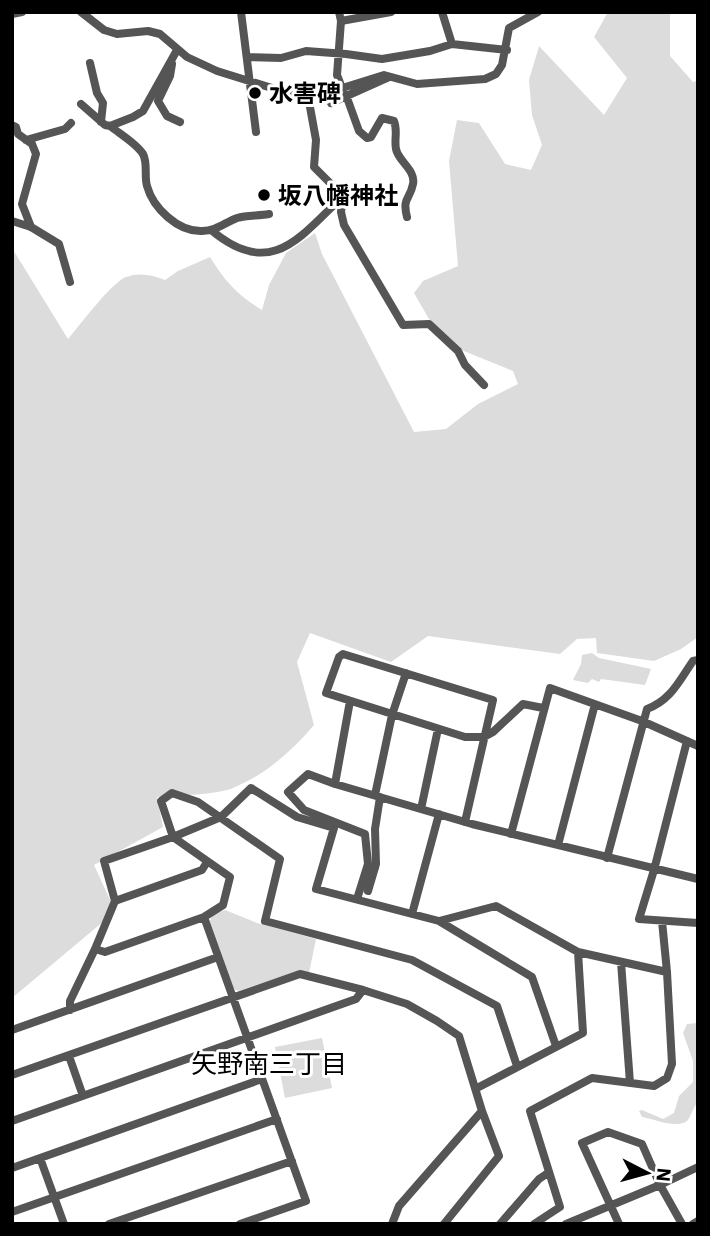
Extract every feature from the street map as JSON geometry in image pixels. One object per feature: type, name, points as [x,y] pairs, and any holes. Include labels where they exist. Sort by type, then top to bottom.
[{"type":"street","points":[[12,14],[22,12]]},
{"type":"street","points":[[80,12],[104,30],[117,34],[148,32],[168,38],[175,54],[170,76],[158,101],[167,116],[180,122]]},
{"type":"street","points":[[241,12],[256,132]]},
{"type":"street","points":[[391,12],[340,16],[337,75],[359,131],[367,138],[371,137],[382,118],[394,121],[397,128],[396,150],[411,174],[413,184],[404,205],[407,217]]},
{"type":"street","points":[[442,12],[452,44]]},
{"type":"street","points":[[331,103],[344,91],[374,76],[392,75],[417,84],[485,79],[496,74],[502,65],[507,50],[509,28],[536,13]]},
{"type":"street","points":[[247,57],[281,58],[306,51],[382,59],[430,51],[452,44],[507,50]]},
{"type":"street","points":[[175,54],[216,71],[301,97],[344,91]]},
{"type":"street","points":[[105,124],[144,111],[175,54]]},
{"type":"street","points":[[90,63],[97,93],[103,103],[105,124]]},
{"type":"street","points":[[308,96],[316,140],[314,167],[343,196]]},
{"type":"street","points":[[81,104],[142,152],[146,184],[153,201],[162,212],[187,229],[200,232],[211,230],[234,219],[269,214]]},
{"type":"street","points":[[26,139],[65,129],[71,123]]},
{"type":"street","points":[[12,125],[32,144],[36,154],[22,204],[31,227]]},
{"type":"street","points":[[211,230],[240,250],[268,253],[277,251],[292,243],[343,196]]},
{"type":"street","points":[[343,196],[341,212],[344,225],[403,325],[429,324],[458,351],[465,365],[484,385]]},
{"type":"street","points":[[12,221],[31,227],[58,244],[70,282]]},
{"type":"street","points":[[465,822],[484,737],[493,700],[342,654],[339,657],[326,693],[465,737],[484,737],[493,732],[523,704],[543,708]]},
{"type":"street","points":[[607,858],[647,709],[660,704],[671,694],[692,660],[698,660]]},
{"type":"street","points":[[368,891],[376,864],[377,796],[392,715],[405,673]]},
{"type":"street","points":[[511,834],[550,688],[642,721],[698,746]]},
{"type":"street","points":[[335,784],[350,701]]},
{"type":"street","points":[[558,845],[595,704]]},
{"type":"street","points":[[422,809],[438,729]]},
{"type":"street","points":[[687,741],[639,919],[698,923]]},
{"type":"street","points":[[357,899],[368,864],[365,834],[304,810],[288,792],[308,774],[465,822],[654,870],[698,878]]},
{"type":"street","points":[[70,1010],[70,1001],[116,901],[104,861],[221,817],[251,788],[297,817],[334,828],[316,888],[439,921],[532,976],[556,1046]]},
{"type":"street","points":[[96,949],[105,952],[204,917],[223,905],[230,877],[173,837],[161,801],[172,793],[198,802],[280,859],[265,921],[412,960],[496,1006],[517,1066]]},
{"type":"street","points":[[412,914],[439,814]]},
{"type":"street","points":[[116,901],[202,870],[208,862]]},
{"type":"street","points":[[439,921],[496,906],[578,951],[667,972]]},
{"type":"street","points":[[204,917],[306,1201],[240,1224]]},
{"type":"street","points":[[534,1224],[560,1207],[530,1111],[592,1078],[654,1086],[667,1078],[672,1065],[662,921]]},
{"type":"street","points":[[477,1088],[583,1033],[578,951]]},
{"type":"street","points":[[12,1030],[218,957]]},
{"type":"street","points":[[621,962],[630,1083]]},
{"type":"street","points":[[12,1075],[300,974],[407,1004],[459,1036],[499,1156],[444,1224]]},
{"type":"street","points":[[12,1121],[356,999],[363,990]]},
{"type":"street","points":[[69,1056],[83,1096]]},
{"type":"street","points":[[12,1168],[262,1079]]},
{"type":"street","points":[[392,1224],[400,1206],[482,1111]]},
{"type":"street","points":[[12,1212],[277,1119]]},
{"type":"street","points":[[619,1224],[582,1143],[608,1132],[642,1144],[660,1185],[682,1224]]},
{"type":"street","points":[[40,1158],[64,1224]]},
{"type":"street","points":[[109,1224],[292,1160]]},
{"type":"street","points":[[567,1224],[698,1167]]},
{"type":"street","points":[[500,1224],[540,1178],[548,1173]]},
{"type":"street","points":[[693,1224],[698,1221]]},
{"type":"shaded area","points":[[608,12],[670,12],[670,56],[693,82],[698,80],[698,637],[681,649],[654,661],[597,653],[596,638],[577,639],[560,654],[428,636],[391,662],[310,633],[297,662],[314,725],[277,761],[245,783],[217,792],[157,797],[163,827],[94,865],[111,902],[104,921],[12,998],[12,248],[68,339],[105,295],[126,277],[146,275],[165,280],[210,257],[232,287],[262,310],[269,285],[286,253],[315,233],[322,254],[414,432],[446,429],[478,404],[518,384],[513,371],[454,347],[429,319],[414,293],[423,281],[458,266],[449,161],[457,120],[479,123],[505,164],[531,170],[542,145],[532,115],[529,80],[539,46],[604,115],[627,78],[594,37]]},
{"type":"shaded area","points":[[592,653],[599,658],[651,669],[645,685],[601,679],[599,682],[592,679],[588,683],[573,680],[581,664],[582,655]]},
{"type":"shaded area","points":[[225,910],[257,923],[316,939],[309,973],[298,971],[238,991],[234,989],[210,921],[212,915]]},
{"type":"shaded area","points":[[698,1023],[698,1102],[687,1121],[671,1124],[642,1117],[639,1111],[642,1110],[663,1119],[674,1113],[679,1096],[693,1082],[693,1061],[683,1033],[687,1024]]},
{"type":"shaded area","points":[[322,1038],[332,1088],[285,1098],[275,1047]]},
{"type":"place","name":"水害碑","points":[[255,93]]},
{"type":"place","name":"坂八幡神社","points":[[264,195]]},
{"type":"district","name":"矢野南三丁目","points":[[269,1063]]}]
